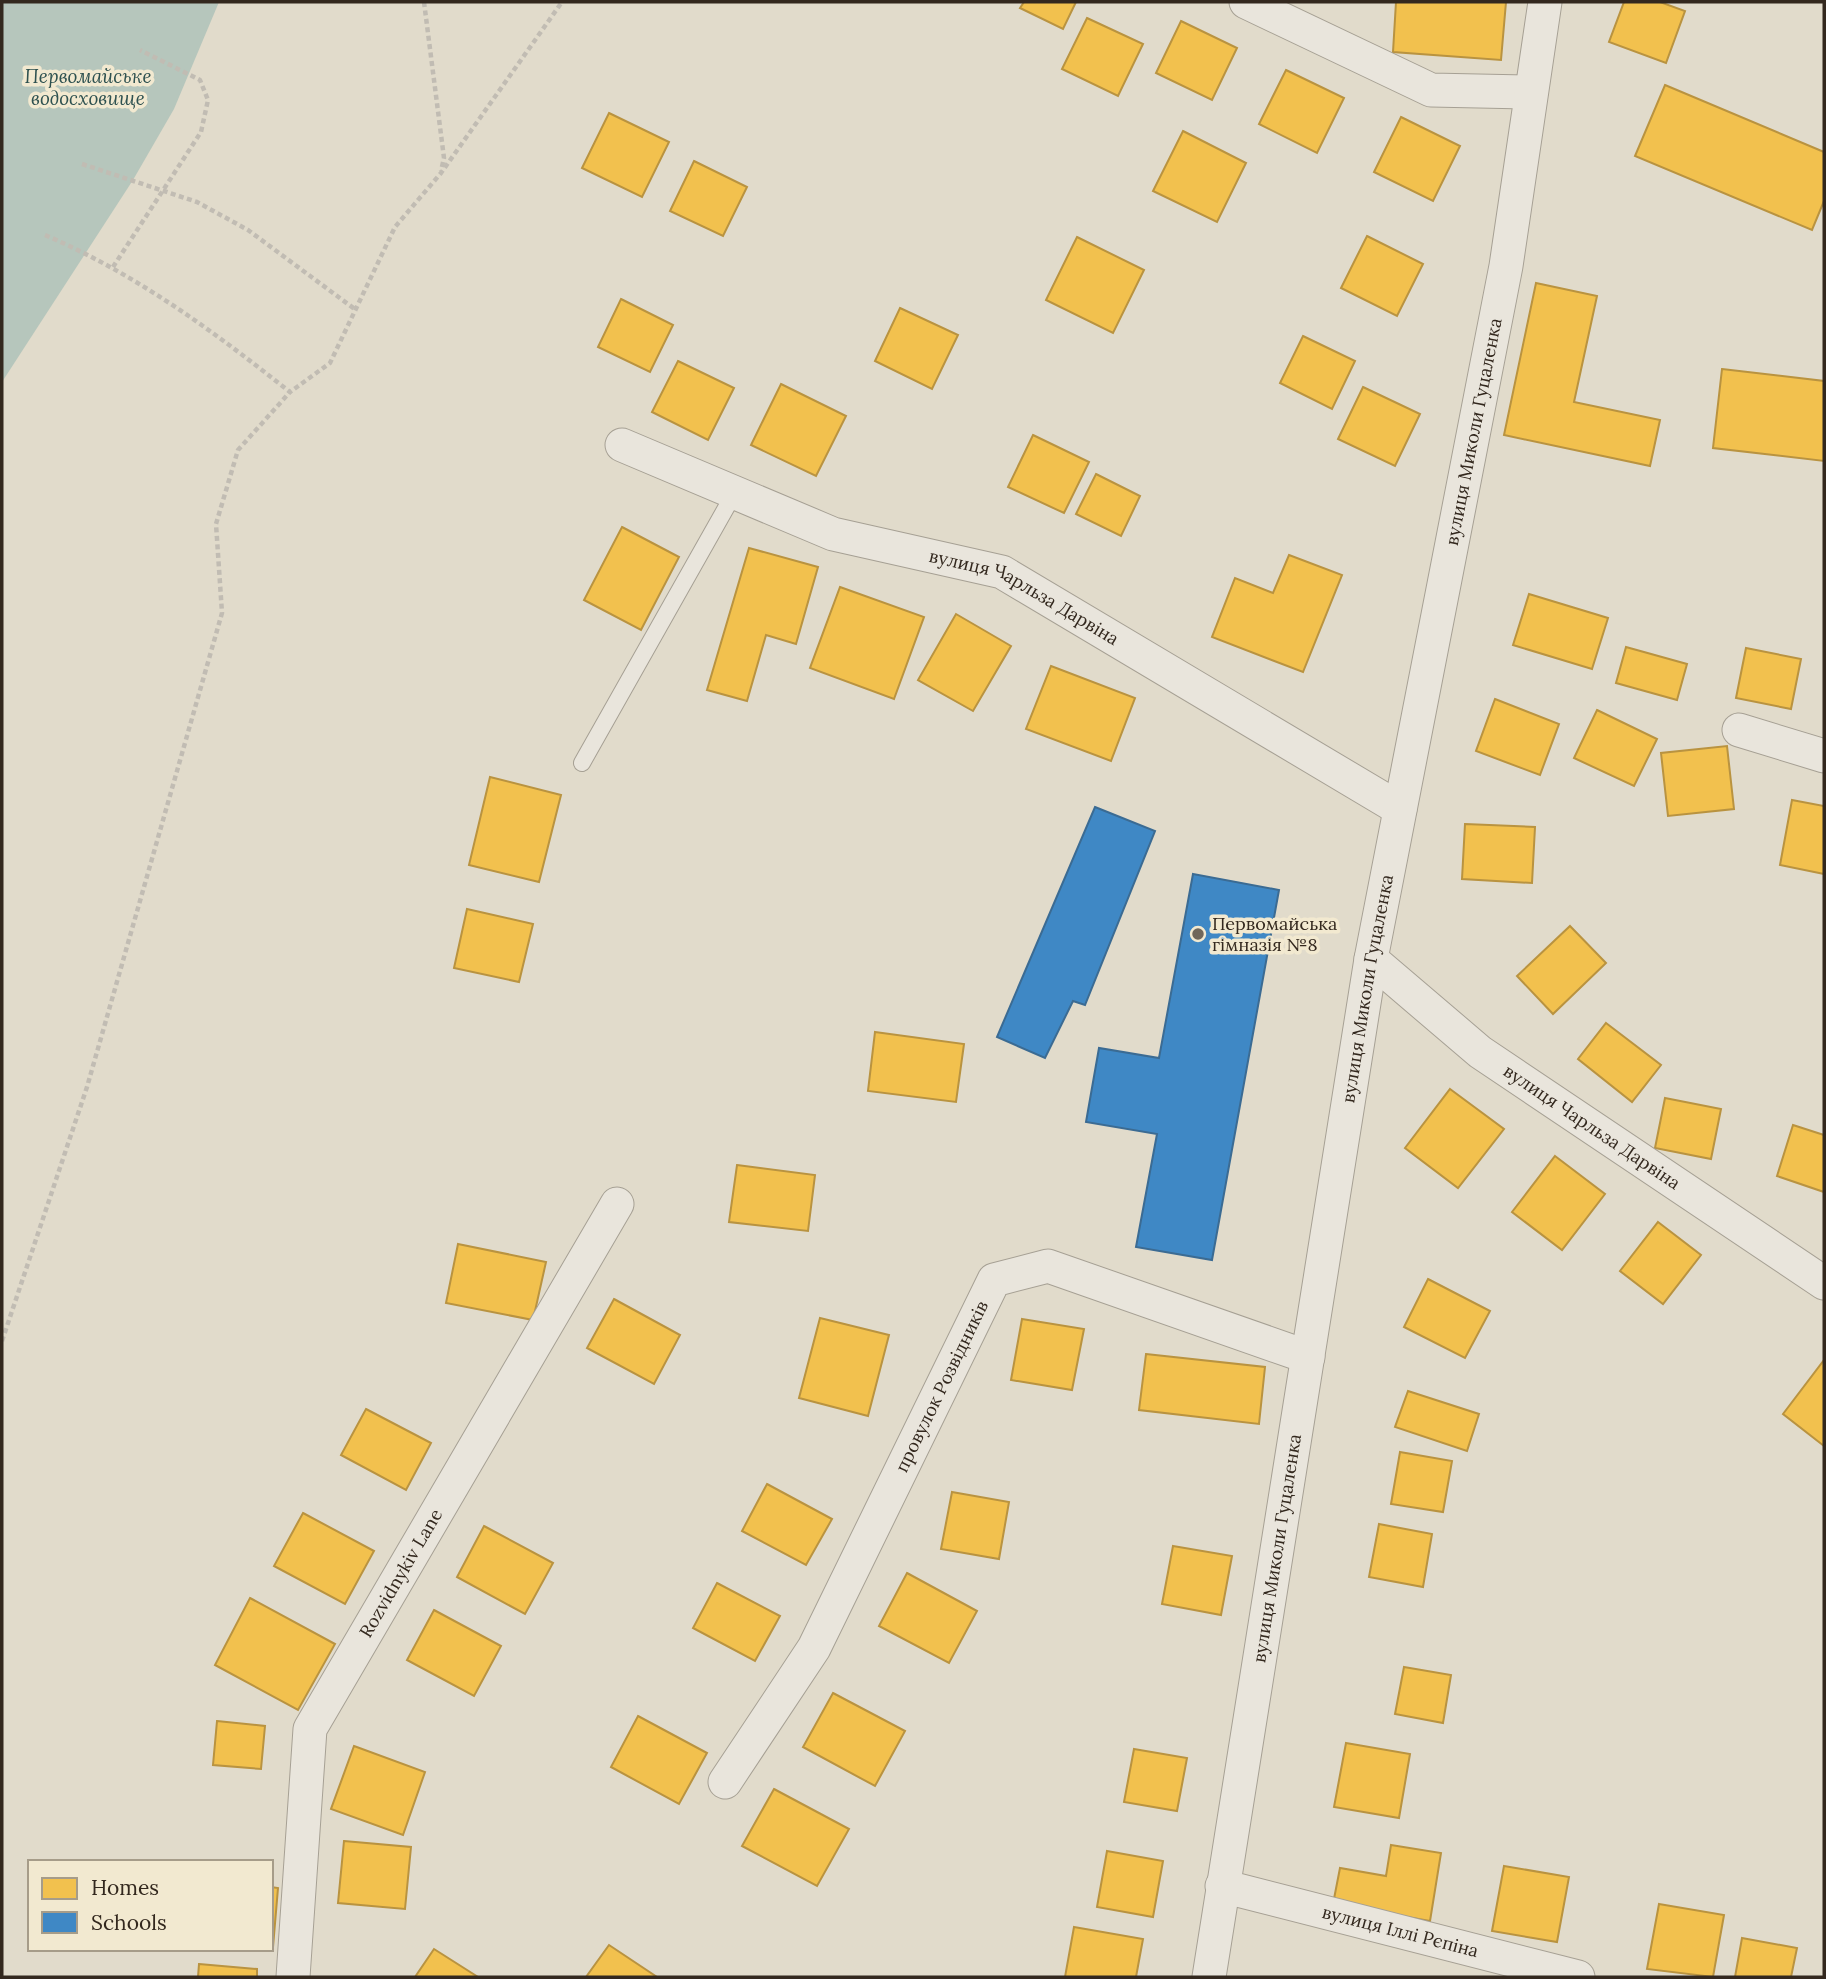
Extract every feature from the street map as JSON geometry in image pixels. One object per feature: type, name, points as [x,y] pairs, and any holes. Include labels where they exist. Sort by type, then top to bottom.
[{"type":"street","points":[[1246,2],[1431,90],[1531,92]]},
{"type":"street","name":"вулиця Миколи Гуцаленка","points":[[1209,1977],[1371,959],[1506,266],[1545,2]]},
{"type":"street","name":"вулиця Чарльза Дарвіна","points":[[622,445],[833,534],[1002,572],[1400,809]]},
{"type":"street","points":[[1739,730],[1824,756]]},
{"type":"street","name":"вулиця Чарльза Дарвіна","points":[[1371,959],[1480,1052],[1824,1283]]},
{"type":"street","name":"Rozvidnykiv Lane","points":[[293,1977],[310,1729],[617,1204]]},
{"type":"street","name":"провулок Розвідників","points":[[725,1782],[814,1648],[995,1280],[1048,1266],[1308,1357]]},
{"type":"street","name":"вулиця Іллі Рєпіна","points":[[1222,1886],[1578,1977]]},
{"type":"lane","points":[[582,763],[735,492]]},
{"type":"path","points":[[424,2],[444,158],[441,173]]},
{"type":"path","points":[[2,1341],[87,1087],[222,613],[216,524],[237,450],[290,392],[330,363],[395,227],[441,173],[562,2]]},
{"type":"path","points":[[113,267],[201,132],[208,100],[200,80],[141,50]]},
{"type":"path","points":[[82,164],[197,202],[248,230],[356,310]]},
{"type":"path","points":[[45,234],[113,267],[174,304],[290,392]]},
{"type":"water","name":"Первомайське водосховище","points":[[2,2],[219,2],[174,109],[133,180],[2,382]]},
{"type":"building: Homes","points":[[1024,2],[1076,2],[1063,29],[1020,8]]},
{"type":"building: Homes","points":[[1396,2],[1506,2],[1501,60],[1393,52]]},
{"type":"building: Homes","points":[[1624,2],[1660,2],[1685,11],[1666,63],[1609,42]]},
{"type":"building: Homes","points":[[1087,18],[1143,44],[1118,96],[1062,69]]},
{"type":"building: Homes","points":[[1181,21],[1237,48],[1212,100],[1156,73]]},
{"type":"building: Homes","points":[[1286,70],[1344,98],[1317,153],[1259,124]]},
{"type":"building: Homes","points":[[1665,85],[1824,152],[1824,201],[1812,230],[1635,156]]},
{"type":"building: Homes","points":[[609,113],[669,142],[642,197],[582,168]]},
{"type":"building: Homes","points":[[1401,117],[1460,146],[1433,201],[1374,172]]},
{"type":"building: Homes","points":[[1183,131],[1246,163],[1217,222],[1153,191]]},
{"type":"building: Homes","points":[[694,161],[747,187],[723,236],[670,211]]},
{"type":"building: Homes","points":[[1367,236],[1423,264],[1397,316],[1341,288]]},
{"type":"building: Homes","points":[[1077,237],[1144,270],[1113,333],[1046,300]]},
{"type":"building: Homes","points":[[1536,283],[1597,296],[1574,402],[1660,420],[1650,466],[1504,435]]},
{"type":"building: Homes","points":[[621,299],[673,325],[650,372],[598,347]]},
{"type":"building: Homes","points":[[900,308],[958,335],[932,389],[875,361]]},
{"type":"building: Homes","points":[[1303,336],[1355,361],[1332,409],[1280,383]]},
{"type":"building: Homes","points":[[678,361],[734,388],[708,440],[652,412]]},
{"type":"building: Homes","points":[[1722,369],[1824,381],[1824,461],[1713,448]]},
{"type":"building: Homes","points":[[781,384],[846,416],[816,476],[751,445]]},
{"type":"building: Homes","points":[[1363,387],[1420,414],[1395,466],[1338,439]]},
{"type":"building: Homes","points":[[1033,435],[1089,462],[1064,513],[1008,487]]},
{"type":"building: Homes","points":[[1096,474],[1140,496],[1121,536],[1076,514]]},
{"type":"building: Homes","points":[[622,527],[679,557],[641,630],[584,600]]},
{"type":"building: Homes","points":[[749,548],[818,567],[796,644],[766,635],[747,701],[707,690]]},
{"type":"building: Homes","points":[[1289,555],[1342,575],[1303,672],[1212,637],[1235,578],[1273,593]]},
{"type":"building: Homes","points":[[840,587],[924,617],[894,699],[810,668]]},
{"type":"building: Homes","points":[[1529,594],[1608,618],[1592,669],[1513,645]]},
{"type":"building: Homes","points":[[956,614],[1011,646],[973,711],[918,680]]},
{"type":"building: Homes","points":[[1626,647],[1687,664],[1677,700],[1616,683]]},
{"type":"building: Homes","points":[[1746,648],[1801,659],[1791,709],[1736,698]]},
{"type":"building: Homes","points":[[1051,666],[1135,698],[1111,761],[1026,729]]},
{"type":"building: Homes","points":[[1495,699],[1559,724],[1540,775],[1476,751]]},
{"type":"building: Homes","points":[[1597,710],[1657,739],[1634,786],[1574,758]]},
{"type":"building: Homes","points":[[1727,746],[1734,809],[1668,816],[1661,753]]},
{"type":"building: Homes","points":[[490,777],[561,795],[539,882],[469,865]]},
{"type":"building: Homes","points":[[1792,800],[1824,806],[1824,874],[1780,865]]},
{"type":"building: Homes","points":[[1465,824],[1535,827],[1532,883],[1462,879]]},
{"type":"building: Homes","points":[[467,909],[533,924],[519,982],[454,968]]},
{"type":"building: Homes","points":[[1570,926],[1606,963],[1553,1014],[1517,976]]},
{"type":"building: Homes","points":[[1606,1023],[1661,1065],[1632,1102],[1578,1059]]},
{"type":"building: Homes","points":[[875,1032],[964,1044],[956,1102],[868,1091]]},
{"type":"building: Homes","points":[[1450,1089],[1504,1129],[1458,1188],[1405,1148]]},
{"type":"building: Homes","points":[[1665,1098],[1721,1109],[1711,1159],[1655,1148]]},
{"type":"building: Homes","points":[[1793,1125],[1824,1135],[1824,1192],[1777,1176]]},
{"type":"building: Homes","points":[[1555,1156],[1605,1194],[1562,1250],[1512,1212]]},
{"type":"building: Homes","points":[[737,1165],[815,1175],[808,1231],[729,1222]]},
{"type":"building: Homes","points":[[1658,1222],[1701,1255],[1663,1304],[1620,1271]]},
{"type":"building: Homes","points":[[458,1244],[546,1262],[533,1320],[446,1303]]},
{"type":"building: Homes","points":[[1428,1279],[1490,1311],[1465,1358],[1404,1327]]},
{"type":"building: Homes","points":[[614,1299],[680,1335],[654,1384],[587,1348]]},
{"type":"building: Homes","points":[[820,1318],[889,1335],[868,1416],[799,1398]]},
{"type":"building: Homes","points":[[1022,1319],[1084,1329],[1072,1390],[1011,1380]]},
{"type":"building: Homes","points":[[1146,1354],[1265,1367],[1259,1424],[1139,1410]]},
{"type":"building: Homes","points":[[1824,1360],[1824,1446],[1783,1414]]},
{"type":"building: Homes","points":[[1408,1391],[1479,1414],[1467,1451],[1395,1427]]},
{"type":"building: Homes","points":[[366,1409],[431,1443],[406,1490],[341,1455]]},
{"type":"building: Homes","points":[[1400,1452],[1452,1461],[1443,1512],[1391,1504]]},
{"type":"building: Homes","points":[[767,1484],[832,1519],[806,1565],[742,1531]]},
{"type":"building: Homes","points":[[952,1492],[1009,1502],[999,1559],[941,1549]]},
{"type":"building: Homes","points":[[303,1513],[374,1551],[345,1604],[274,1566]]},
{"type":"building: Homes","points":[[1379,1524],[1432,1534],[1423,1587],[1369,1577]]},
{"type":"building: Homes","points":[[484,1526],[553,1563],[525,1614],[457,1577]]},
{"type":"building: Homes","points":[[1173,1546],[1232,1556],[1221,1615],[1162,1604]]},
{"type":"building: Homes","points":[[907,1573],[977,1611],[949,1663],[879,1626]]},
{"type":"building: Homes","points":[[717,1583],[780,1616],[755,1661],[693,1628]]},
{"type":"building: Homes","points":[[250,1598],[335,1644],[298,1710],[215,1665]]},
{"type":"building: Homes","points":[[434,1610],[501,1646],[474,1696],[407,1660]]},
{"type":"building: Homes","points":[[1404,1667],[1451,1675],[1443,1723],[1395,1714]]},
{"type":"building: Homes","points":[[833,1693],[905,1731],[875,1786],[803,1747]]},
{"type":"building: Homes","points":[[638,1716],[707,1753],[679,1804],[611,1767]]},
{"type":"building: Homes","points":[[217,1721],[265,1726],[261,1769],[213,1765]]},
{"type":"building: Homes","points":[[1346,1743],[1410,1754],[1399,1818],[1334,1807]]},
{"type":"building: Homes","points":[[354,1746],[425,1772],[403,1835],[331,1809]]},
{"type":"building: Homes","points":[[1134,1749],[1187,1758],[1177,1811],[1124,1802]]},
{"type":"building: Homes","points":[[774,1789],[849,1829],[817,1886],[742,1846]]},
{"type":"building: Homes","points":[[344,1841],[411,1847],[405,1909],[338,1903]]},
{"type":"building: Homes","points":[[1391,1845],[1441,1853],[1430,1921],[1333,1904],[1340,1868],[1386,1876]]},
{"type":"building: Homes","points":[[1107,1851],[1163,1861],[1153,1917],[1097,1907]]},
{"type":"building: Homes","points":[[1504,1866],[1569,1877],[1557,1942],[1492,1931]]},
{"type":"building: Homes","points":[[273,1887],[278,1888],[273,1947]]},
{"type":"building: Homes","points":[[1659,1904],[1724,1915],[1713,1977],[1647,1969]]},
{"type":"building: Homes","points":[[1074,1927],[1143,1939],[1136,1977],[1065,1977]]},
{"type":"building: Homes","points":[[1742,1938],[1797,1948],[1791,1977],[1735,1977]]},
{"type":"building: Homes","points":[[609,1945],[657,1977],[586,1977]]},
{"type":"building: Homes","points":[[434,1949],[478,1977],[415,1977]]},
{"type":"building: Homes","points":[[199,1964],[257,1969],[257,1977],[198,1977]]},
{"type":"building: Schools","points":[[1095,807],[1155,831],[1085,1005],[1073,1001],[1045,1058],[997,1037]]},
{"type":"building: Schools","points":[[1193,874],[1279,890],[1212,1260],[1136,1247],[1157,1134],[1086,1122],[1099,1048],[1159,1058]]},
{"type":"place","name":"Первомайська гімназія №8","points":[[1198,934]]}]
